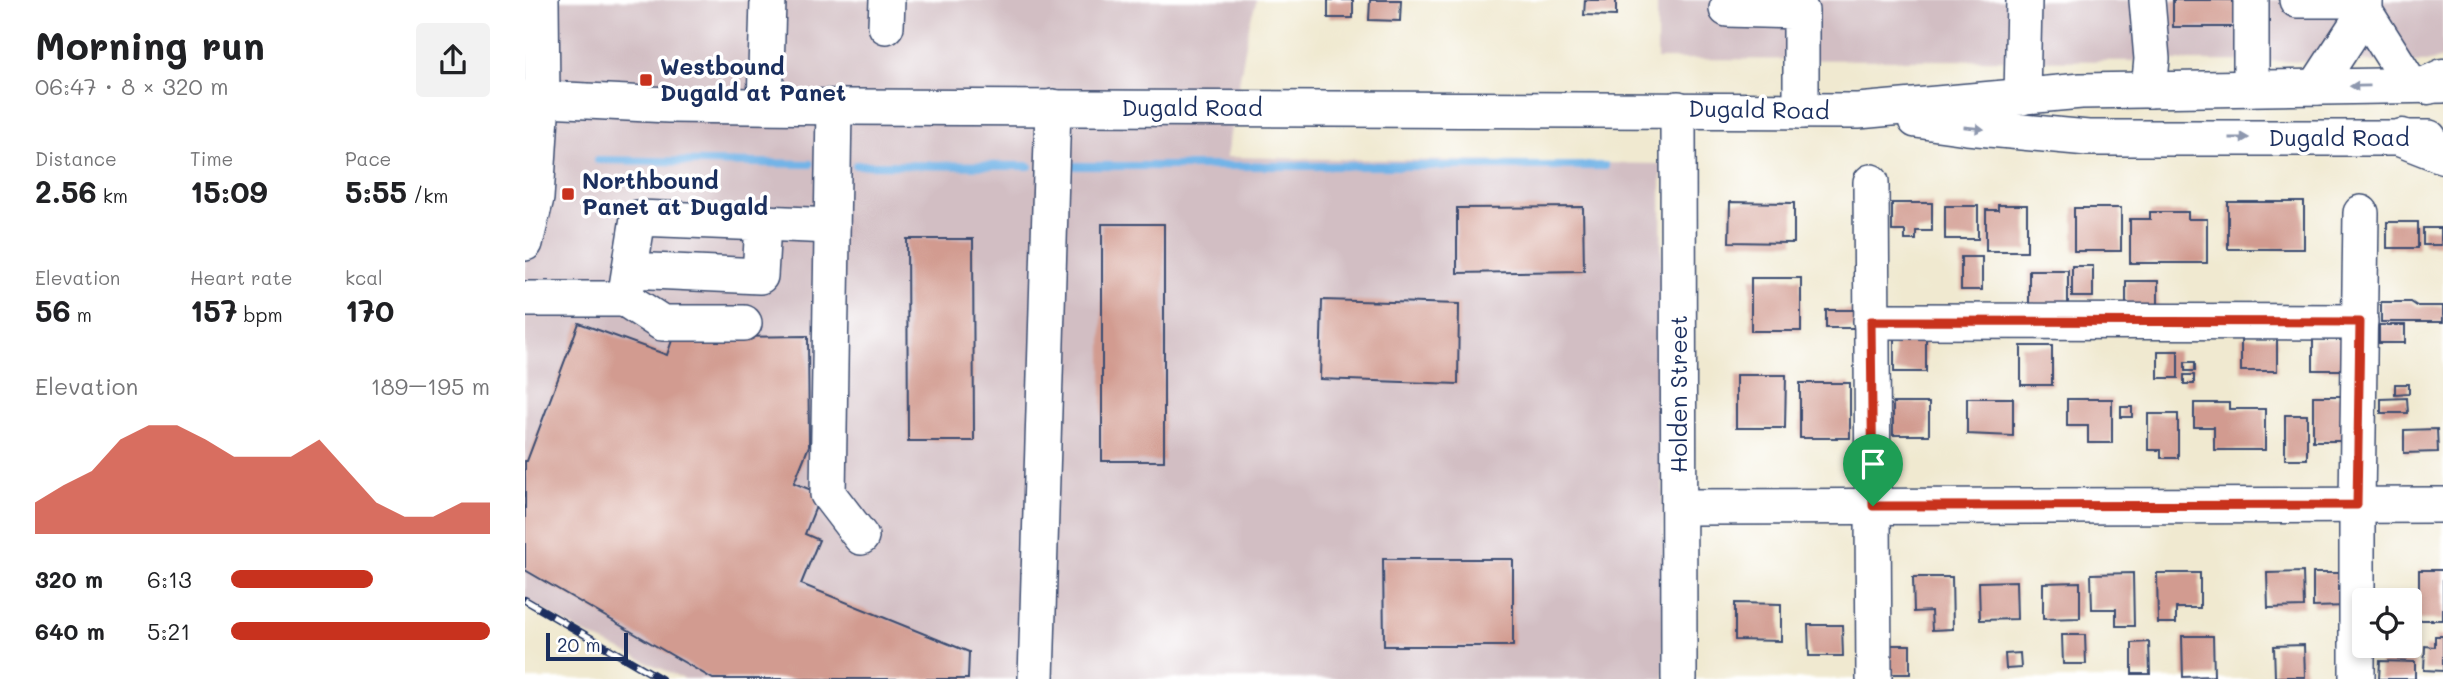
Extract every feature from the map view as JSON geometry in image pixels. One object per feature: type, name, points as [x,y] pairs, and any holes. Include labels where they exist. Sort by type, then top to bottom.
[{"type":"main road","points":[[2402,138],[2443,155]]},
{"type":"street","points":[[525,243],[536,198],[533,98],[541,0]]},
{"type":"street","points":[[765,106],[768,0]]},
{"type":"street","points":[[2022,97],[2024,0]]},
{"type":"street","points":[[2147,0],[2151,59],[2149,90]]},
{"type":"street","points":[[2251,0],[2252,88]]},
{"type":"street","points":[[2297,0],[2365,4],[2431,83]]},
{"type":"street","points":[[2316,87],[2365,4]]},
{"type":"street","points":[[1727,9],[1805,5],[1801,111]]},
{"type":"street","name":"Dugald Road","points":[[533,98],[669,105],[834,107],[1859,111],[2081,91],[2431,83]]},
{"type":"street","points":[[834,107],[828,494],[861,537]]},
{"type":"street","points":[[1036,679],[1053,107]]},
{"type":"street","name":"Holden Street","points":[[1678,109],[1679,679]]},
{"type":"street","name":"Dugald Road","points":[[1859,111],[1967,127],[2088,138],[2443,138]]},
{"type":"street","points":[[1871,182],[1874,679]]},
{"type":"street","points":[[2357,679],[2361,213]]},
{"type":"street","points":[[627,284],[638,218],[832,226]]},
{"type":"street","points":[[525,299],[627,284],[760,276],[763,223]]},
{"type":"street","points":[[627,284],[661,323],[744,323]]},
{"type":"street","points":[[1871,321],[2360,322]]},
{"type":"street","points":[[1679,507],[2443,505]]},
{"type":"shaded area","points":[[525,0],[1257,0],[1250,21],[1226,157],[1661,164],[1664,679],[684,679],[581,632],[525,600]]},
{"type":"shaded area","points":[[1657,0],[2443,0],[2443,58],[2426,62],[1657,59]]},
{"type":"building","points":[[1328,0],[1353,0],[1353,18],[1328,18]]},
{"type":"building","points":[[1370,0],[1401,0],[1400,21],[1369,20]]},
{"type":"building","points":[[1585,0],[1616,0],[1616,16],[1584,15]]},
{"type":"building","points":[[2173,0],[2247,0],[2234,27],[2173,27]]},
{"type":"building","points":[[1730,202],[1794,203],[1794,243],[1729,242]]},
{"type":"building","points":[[2228,202],[2304,202],[2304,249],[2228,249]]},
{"type":"building","points":[[1892,203],[1932,203],[1932,231],[1916,231],[1916,240],[1905,240],[1905,231],[1892,231]]},
{"type":"building","points":[[1998,205],[2027,205],[2027,251],[1986,251],[1986,210],[1998,210]]},
{"type":"building","points":[[1945,206],[1978,206],[1978,239],[1945,239]]},
{"type":"building","points":[[1583,207],[1584,271],[1457,273],[1457,208]]},
{"type":"building","points":[[2074,208],[2121,208],[2121,251],[2074,251]]},
{"type":"building","points":[[2150,212],[2188,212],[2188,219],[2207,219],[2207,263],[2130,263],[2130,219],[2150,219]]},
{"type":"building","points":[[2387,222],[2418,222],[2418,248],[2387,248]]},
{"type":"building","points":[[1102,224],[1164,224],[1164,461],[1102,461]]},
{"type":"building","points":[[2423,228],[2441,228],[2441,245],[2423,245]]},
{"type":"building","points":[[907,239],[973,239],[974,441],[908,441]]},
{"type":"building","points":[[1961,257],[1982,257],[1982,290],[1961,290]]},
{"type":"building","points":[[2072,266],[2093,266],[2093,297],[2072,297]]},
{"type":"building","points":[[2029,270],[2068,270],[2068,311],[2029,311]]},
{"type":"building","points":[[1751,278],[1801,278],[1801,331],[1751,331]]},
{"type":"building","points":[[2126,281],[2158,281],[2158,311],[2126,311]]},
{"type":"building","points":[[1322,300],[1459,304],[1458,384],[1320,379]]},
{"type":"building","points":[[2381,302],[2443,306],[2443,322],[2381,322]]},
{"type":"building","points":[[1826,310],[1855,310],[1855,328],[1826,328]]},
{"type":"building","points":[[579,323],[667,355],[677,326],[726,337],[808,336],[809,446],[794,483],[821,494],[805,534],[819,540],[801,584],[969,652],[968,679],[713,679],[525,570],[525,461]]},
{"type":"building","points":[[2379,325],[2405,325],[2405,343],[2379,343]]},
{"type":"building","points":[[2241,337],[2277,337],[2277,371],[2241,371]]},
{"type":"building","points":[[1894,339],[1926,339],[1926,372],[1894,372]]},
{"type":"building","points":[[2313,339],[2345,339],[2345,370],[2313,370]]},
{"type":"building","points":[[2021,346],[2052,346],[2052,385],[2021,385]]},
{"type":"building","points":[[2158,351],[2178,351],[2178,378],[2158,378]]},
{"type":"building","points":[[2185,362],[2195,362],[2195,371],[2185,371]]},
{"type":"building","points":[[1736,375],[1786,375],[1785,428],[1736,428]]},
{"type":"building","points":[[2184,375],[2194,375],[2194,384],[2184,384]]},
{"type":"building","points":[[1800,383],[1850,383],[1850,438],[1800,438]]},
{"type":"building","points":[[2395,384],[2409,384],[2409,393],[2395,394]]},
{"type":"building","points":[[2313,396],[2348,396],[2348,441],[2313,441]]},
{"type":"building","points":[[1967,398],[2013,398],[2013,436],[1967,434]]},
{"type":"building","points":[[2407,398],[2408,413],[2381,413],[2381,399]]},
{"type":"building","points":[[2067,399],[2112,399],[2112,443],[2088,443],[2088,426],[2067,426]]},
{"type":"building","points":[[1893,403],[1929,403],[1929,435],[1893,435]]},
{"type":"building","points":[[2194,403],[2229,403],[2229,409],[2265,409],[2265,450],[2214,450],[2214,427],[2194,427]]},
{"type":"building","points":[[2121,407],[2132,407],[2132,417],[2121,417]]},
{"type":"building","points":[[2148,414],[2178,414],[2178,458],[2161,458],[2161,450],[2148,450]]},
{"type":"building","points":[[2285,415],[2307,415],[2307,459],[2285,459]]},
{"type":"building","points":[[2437,429],[2438,452],[2404,453],[2404,430]]},
{"type":"building","points":[[1383,559],[1513,559],[1513,646],[1384,646]]},
{"type":"building","points":[[2419,570],[2443,570],[2443,620],[2422,620],[2422,588],[2419,588]]},
{"type":"building","points":[[2303,572],[2304,607],[2268,608],[2267,573]]},
{"type":"building","points":[[2133,573],[2134,626],[2116,626],[2116,609],[2092,609],[2091,574]]},
{"type":"building","points":[[2157,573],[2200,573],[2200,608],[2176,608],[2176,623],[2158,623]]},
{"type":"building","points":[[2313,573],[2346,573],[2347,606],[2313,607]]},
{"type":"building","points":[[1913,577],[1952,577],[1953,629],[1932,630],[1931,611],[1914,612]]},
{"type":"building","points":[[2016,581],[2017,619],[1980,620],[1979,582]]},
{"type":"building","points":[[2080,582],[2080,618],[2043,619],[2043,583]]},
{"type":"building","points":[[1735,603],[1781,604],[1781,641],[1735,640]]},
{"type":"building","points":[[1808,625],[1842,625],[1843,656],[1809,656]]},
{"type":"building","points":[[2062,635],[2085,635],[2086,664],[2063,664]]},
{"type":"building","points":[[2182,636],[2213,636],[2214,676],[2183,677]]},
{"type":"building","points":[[2435,636],[2443,636],[2443,671],[2424,670],[2425,646],[2435,647]]},
{"type":"building","points":[[2149,642],[2150,674],[2132,674],[2132,643]]},
{"type":"building","points":[[1888,645],[1910,645],[1910,674],[1889,674]]},
{"type":"building","points":[[2304,645],[2305,677],[2275,677],[2274,646]]},
{"type":"building","points":[[2020,653],[2021,668],[2006,669],[2005,654]]},
{"type":"building","points":[[2380,661],[2415,662],[2415,679],[2379,679]]},
{"type":"waterway","points":[[598,160],[810,164]]},
{"type":"waterway","points":[[856,165],[1029,166]]},
{"type":"waterway","points":[[1075,166],[1605,166]]},
{"type":"railway","points":[[525,600],[661,679]]},
{"type":"place","name":"Westbound Dugald at Panet","points":[[646,80]]},
{"type":"place","name":"Northbound Panet at Dugald","points":[[568,194]]},
{"type":"route","points":[[1871,321],[2360,322],[2357,505],[1873,506],[1871,321]]}]
